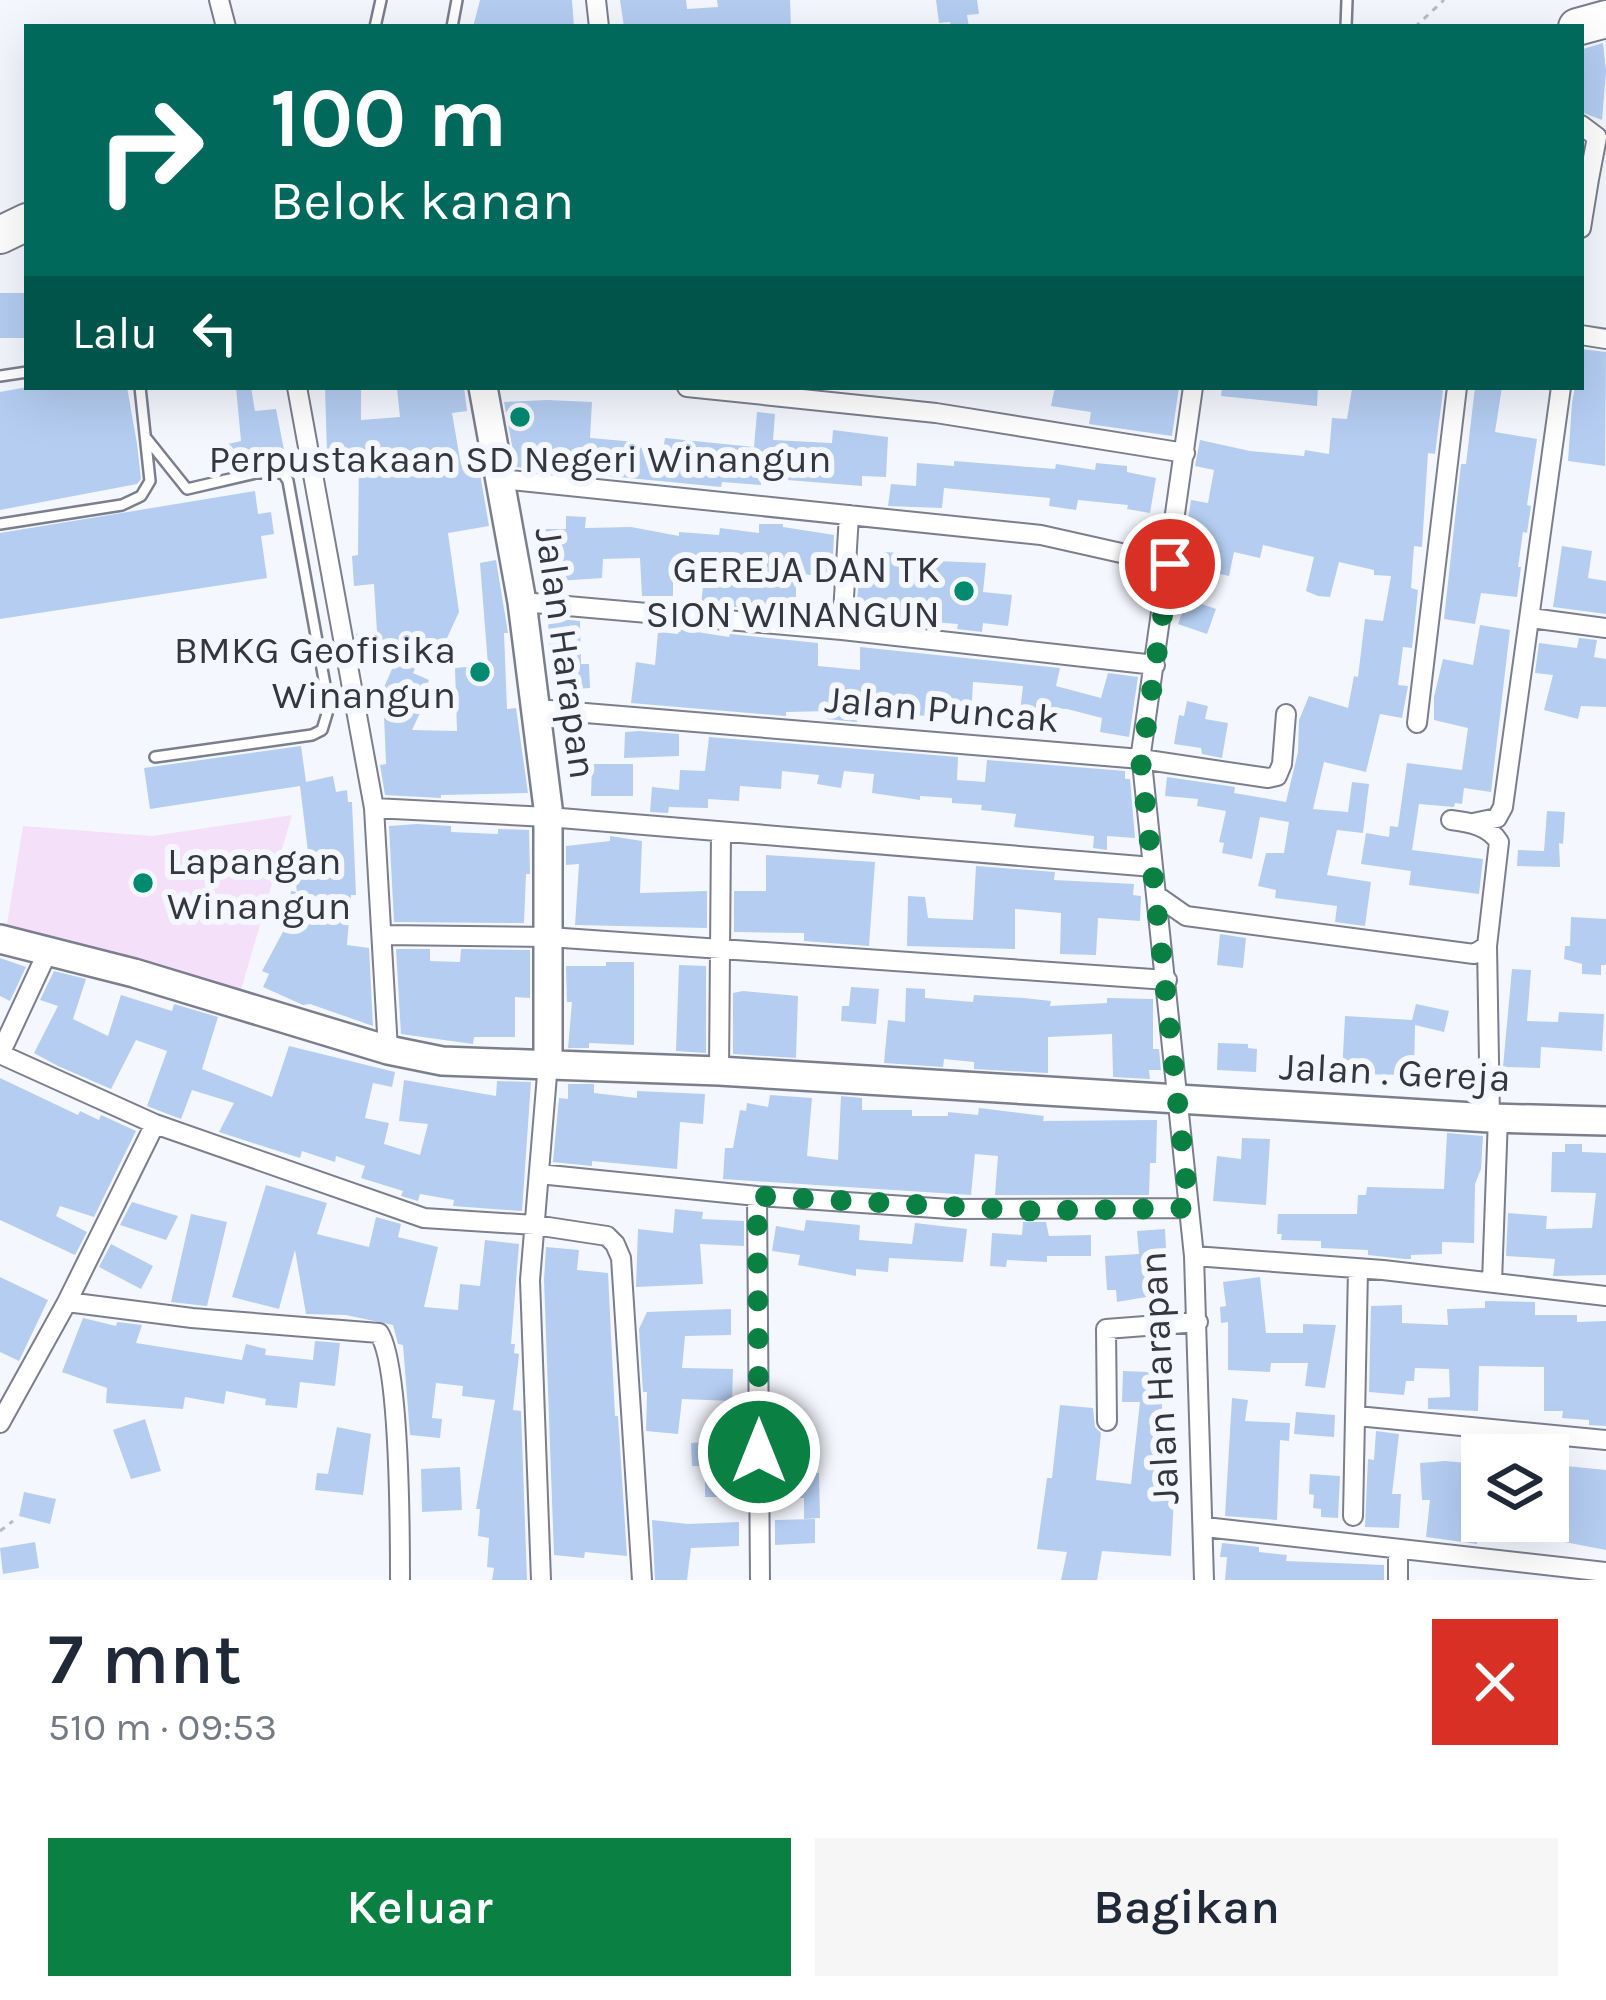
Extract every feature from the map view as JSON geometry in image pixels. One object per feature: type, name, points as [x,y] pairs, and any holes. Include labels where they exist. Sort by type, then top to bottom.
[{"type":"street","points":[[1584,127],[1598,137],[1585,178]]},
{"type":"street","points":[[298,390],[374,808],[388,1050]]},
{"type":"street","name":"Jalan Harapan","points":[[484,390],[522,602],[548,817],[548,1064],[531,1317],[541,1580]]},
{"type":"street","points":[[716,390],[936,413],[1185,453]]},
{"type":"street","name":"Jalan Harapan","points":[[1193,390],[1141,759],[1194,1256],[1204,1580]]},
{"type":"street","points":[[1417,723],[1457,390]]},
{"type":"street","points":[[1451,820],[1473,823],[1497,818],[1503,807],[1561,390]]},
{"type":"street","points":[[501,479],[1041,535],[1170,564]]},
{"type":"street","points":[[842,630],[849,515]]},
{"type":"street","points":[[522,602],[842,630],[1155,665]]},
{"type":"street","points":[[1531,618],[1606,628]]},
{"type":"street","name":"Jalan Puncak","points":[[537,709],[1141,759],[1273,778],[1282,764],[1286,714]]},
{"type":"street","points":[[374,808],[548,817],[1153,867]]},
{"type":"street","points":[[1473,823],[1498,842],[1487,946],[1494,1118],[1492,1282]]},
{"type":"street","points":[[719,1071],[721,833]]},
{"type":"street","points":[[1156,895],[1186,916],[1460,955],[1479,953],[1487,946]]},
{"type":"street","points":[[1162,933],[1186,916]]},
{"type":"street","points":[[383,934],[549,937],[1167,980]]},
{"type":"street","name":"Jalan . Gereja","points":[[0,939],[134,973],[388,1050],[455,1063],[719,1071],[1606,1121]]},
{"type":"street","points":[[48,951],[0,1054],[155,1124],[424,1218],[535,1225],[607,1236],[615,1244],[621,1258],[642,1580]]},
{"type":"street","points":[[0,1423],[67,1302],[155,1124]]},
{"type":"street","points":[[539,1174],[757,1196],[1035,1211],[1189,1208]]},
{"type":"street","points":[[757,1196],[760,1580]]},
{"type":"street","points":[[1194,1256],[1358,1268],[1606,1296]]},
{"type":"street","points":[[1353,1516],[1358,1268]]},
{"type":"street","points":[[67,1302],[379,1333],[389,1361],[400,1580]]},
{"type":"street","points":[[1107,1421],[1106,1329],[1198,1322]]},
{"type":"street","points":[[1357,1416],[1606,1440]]},
{"type":"street","points":[[1204,1526],[1606,1572]]},
{"type":"street","points":[[1397,1580],[1398,1551]]},
{"type":"lane","points":[[0,524],[135,500],[150,481],[140,390]]},
{"type":"lane","points":[[147,439],[187,489],[256,473],[283,473],[328,707],[322,730],[312,735],[155,757]]},
{"type":"path","points":[[1417,24],[1444,0]]},
{"type":"path","points":[[0,1531],[13,1521]]},
{"type":"shaded area","name":"Lapangan Winangun","points":[[292,815],[241,990],[6,930],[23,826],[152,836]]},
{"type":"building","points":[[480,0],[572,0],[574,24],[474,24]]},
{"type":"building","points":[[620,0],[686,0],[687,9],[718,7],[717,0],[790,0],[791,24],[624,24]]},
{"type":"building","points":[[936,0],[977,0],[979,14],[967,15],[968,24],[939,23]]},
{"type":"building","points":[[1603,43],[1602,120],[1584,113],[1584,49]]},
{"type":"building","points":[[0,293],[24,293],[24,338],[0,338]]},
{"type":"building","points":[[1584,349],[1606,352],[1605,466],[1568,461],[1574,390],[1584,390]]},
{"type":"building","points":[[24,388],[128,390],[141,479],[137,484],[0,510],[0,392]]},
{"type":"building","points":[[236,390],[252,390],[255,411],[276,409],[285,455],[228,467],[224,445],[241,441]]},
{"type":"building","points":[[325,390],[361,390],[361,420],[400,417],[397,390],[464,390],[467,411],[452,413],[461,465],[478,462],[489,526],[448,533],[459,612],[442,649],[424,650],[413,673],[429,680],[422,696],[427,698],[412,730],[457,731],[455,668],[488,665],[480,563],[496,560],[508,633],[504,633],[507,709],[516,708],[528,793],[441,798],[385,795],[380,765],[386,764],[384,715],[374,710],[400,651],[360,655],[356,634],[377,632],[374,584],[354,586],[359,451],[327,453]]},
{"type":"building","points":[[1054,390],[1179,390],[1172,436],[1089,424],[1091,412],[1051,406]]},
{"type":"building","points":[[1222,390],[1318,390],[1317,406],[1221,396]]},
{"type":"building","points":[[1352,390],[1443,391],[1435,454],[1428,453],[1422,547],[1414,546],[1411,588],[1418,590],[1412,648],[1403,647],[1398,685],[1408,686],[1402,718],[1380,714],[1366,772],[1324,762],[1313,809],[1348,812],[1352,782],[1369,784],[1363,833],[1337,830],[1327,875],[1371,882],[1365,926],[1335,922],[1337,906],[1275,898],[1276,890],[1258,886],[1266,853],[1284,853],[1289,822],[1260,817],[1252,859],[1222,853],[1224,843],[1219,842],[1226,811],[1197,806],[1198,799],[1165,796],[1167,777],[1235,787],[1234,793],[1286,802],[1298,752],[1299,720],[1309,696],[1348,708],[1354,676],[1358,677],[1365,619],[1383,621],[1391,576],[1339,562],[1330,597],[1318,596],[1306,591],[1314,557],[1263,545],[1260,558],[1234,552],[1229,576],[1185,566],[1193,527],[1187,526],[1191,500],[1208,503],[1214,470],[1195,466],[1200,440],[1250,451],[1329,454],[1332,418],[1347,419]]},
{"type":"building","points":[[1475,390],[1502,390],[1495,432],[1537,439],[1527,505],[1531,506],[1527,533],[1523,532],[1517,597],[1481,593],[1475,624],[1444,619],[1461,464],[1466,464]]},
{"type":"building","points":[[504,402],[592,402],[590,438],[636,442],[636,447],[663,451],[665,438],[754,447],[757,412],[775,414],[773,440],[832,443],[833,430],[888,437],[886,477],[862,476],[862,486],[761,478],[761,485],[722,482],[721,487],[516,467]]},
{"type":"building","points":[[954,461],[1055,469],[1056,464],[1095,470],[1096,463],[1127,466],[1127,472],[1156,478],[1150,513],[1127,509],[1128,505],[1078,500],[1076,510],[1049,506],[1050,498],[944,488],[942,508],[888,506],[891,484],[916,486],[917,463],[954,466]]},
{"type":"building","points":[[255,491],[258,514],[271,512],[274,534],[261,536],[267,578],[0,619],[0,533]]},
{"type":"building","points":[[566,516],[586,517],[585,528],[631,527],[679,536],[679,532],[719,535],[720,528],[759,533],[759,524],[834,535],[832,578],[796,573],[796,598],[790,598],[790,611],[701,604],[704,578],[673,575],[673,596],[642,596],[640,558],[603,559],[602,578],[558,581],[558,566],[544,566],[545,529],[566,529]]},
{"type":"building","points":[[1562,546],[1592,551],[1588,578],[1606,581],[1606,614],[1553,607]]},
{"type":"building","points":[[884,552],[913,554],[912,560],[986,563],[983,592],[1012,595],[1008,626],[983,623],[982,632],[957,629],[958,624],[856,616],[860,560],[883,563]]},
{"type":"building","points":[[1187,599],[1216,609],[1207,634],[1178,624]]},
{"type":"building","points":[[548,618],[580,621],[581,664],[589,664],[590,688],[560,690],[558,648],[549,648]]},
{"type":"building","points":[[1480,625],[1510,630],[1491,792],[1464,788],[1462,804],[1454,807],[1419,804],[1412,850],[1483,859],[1479,894],[1409,885],[1411,871],[1361,864],[1366,833],[1389,837],[1390,826],[1398,827],[1407,763],[1462,770],[1468,728],[1434,720],[1434,697],[1443,659],[1473,665]]},
{"type":"building","points":[[678,629],[818,643],[818,666],[860,670],[860,647],[1060,668],[1056,686],[1101,698],[1108,673],[1138,677],[1129,737],[1100,732],[1102,718],[1067,709],[1042,708],[1040,722],[1019,720],[1023,686],[973,682],[971,720],[916,715],[916,700],[858,700],[857,722],[827,719],[829,711],[786,712],[786,716],[631,703],[636,662],[655,665],[658,632],[678,634]]},
{"type":"building","points":[[1579,638],[1597,640],[1594,657],[1606,659],[1606,707],[1581,706],[1578,719],[1544,710],[1553,675],[1535,673],[1539,643],[1577,648]]},
{"type":"building","points":[[1187,701],[1208,706],[1205,719],[1228,723],[1222,758],[1202,754],[1201,748],[1174,744],[1179,715],[1184,716]]},
{"type":"building","points":[[625,732],[679,734],[679,756],[624,758]]},
{"type":"building","points":[[709,737],[958,757],[957,780],[985,782],[987,760],[1125,771],[1125,779],[1130,779],[1135,838],[1107,836],[1107,850],[1093,848],[1094,836],[1014,827],[1016,814],[981,810],[982,805],[952,803],[952,798],[920,796],[920,800],[872,793],[874,774],[844,771],[841,788],[817,784],[819,775],[782,771],[781,789],[740,786],[739,801],[708,799],[708,808],[669,807],[668,813],[650,812],[652,787],[679,790],[680,770],[705,771]]},
{"type":"building","points":[[301,746],[306,782],[333,776],[336,792],[347,790],[348,802],[352,802],[356,895],[351,895],[347,945],[369,948],[373,1026],[263,987],[269,974],[262,971],[285,928],[291,891],[297,892],[294,869],[310,868],[300,786],[150,809],[144,768]]},
{"type":"building","points":[[592,764],[633,764],[633,796],[591,796]]},
{"type":"building","points":[[1547,811],[1565,812],[1560,867],[1517,866],[1518,850],[1544,851]]},
{"type":"building","points":[[389,826],[451,826],[451,832],[529,830],[524,923],[394,922]]},
{"type":"building","points":[[610,836],[642,841],[640,893],[707,891],[707,928],[575,925],[579,864],[566,865],[566,846],[610,841]]},
{"type":"building","points":[[766,855],[875,862],[869,946],[804,941],[804,933],[734,932],[734,891],[766,891]]},
{"type":"building","points":[[976,866],[1055,872],[1054,880],[1134,884],[1133,895],[1141,896],[1140,921],[1098,918],[1096,955],[1060,954],[1061,913],[1015,909],[1015,949],[907,946],[908,896],[925,897],[928,918],[973,920]]},
{"type":"building","points":[[1571,917],[1606,919],[1606,965],[1601,965],[1601,975],[1582,974],[1582,964],[1564,959],[1565,946],[1570,946]]},
{"type":"building","points":[[1220,934],[1246,938],[1243,968],[1217,965]]},
{"type":"building","points":[[396,949],[430,949],[430,961],[460,962],[461,949],[530,950],[530,998],[515,997],[515,1037],[474,1037],[473,1044],[401,1034]]},
{"type":"building","points":[[0,958],[26,967],[10,1001],[0,996]]},
{"type":"building","points":[[606,962],[634,962],[634,1045],[589,1043],[589,1048],[568,1048],[572,1002],[567,1002],[566,966],[606,966]]},
{"type":"building","points":[[679,965],[706,966],[706,1053],[676,1051]]},
{"type":"building","points":[[1512,969],[1531,970],[1527,1021],[1558,1022],[1559,1012],[1604,1014],[1602,1051],[1541,1047],[1540,1068],[1503,1067]]},
{"type":"building","points":[[54,971],[86,979],[73,1019],[108,1036],[121,995],[172,1011],[174,1004],[218,1017],[202,1069],[272,1097],[289,1046],[395,1072],[392,1087],[373,1083],[365,1118],[389,1123],[384,1144],[420,1155],[428,1124],[399,1121],[404,1080],[496,1096],[497,1081],[531,1082],[522,1211],[453,1206],[454,1200],[420,1194],[418,1201],[401,1196],[403,1191],[361,1178],[365,1166],[302,1151],[300,1158],[219,1132],[234,1103],[192,1090],[181,1119],[147,1106],[167,1051],[136,1040],[111,1089],[58,1066],[34,1053],[58,1006],[40,1000]]},
{"type":"building","points":[[851,987],[879,989],[876,1024],[841,1021]]},
{"type":"building","points":[[906,988],[925,989],[925,998],[973,1002],[974,995],[1024,998],[1051,1001],[1050,1006],[1107,1003],[1107,998],[1153,999],[1153,1049],[1159,1049],[1161,1070],[1149,1070],[1150,1079],[1113,1077],[1112,1034],[1048,1037],[1048,1073],[974,1069],[974,1062],[944,1059],[943,1067],[884,1063],[888,1020],[905,1022]]},
{"type":"building","points":[[733,993],[798,996],[796,1058],[733,1054]]},
{"type":"building","points":[[1416,1004],[1449,1011],[1444,1032],[1415,1025],[1414,1075],[1342,1074],[1345,1016],[1412,1020]]},
{"type":"building","points":[[1218,1043],[1257,1049],[1256,1072],[1217,1070]]},
{"type":"building","points":[[0,1078],[78,1115],[80,1111],[99,1120],[101,1115],[136,1131],[94,1217],[60,1206],[56,1216],[87,1232],[75,1255],[0,1220]]},
{"type":"building","points":[[568,1084],[594,1084],[594,1093],[637,1098],[637,1091],[705,1094],[703,1124],[680,1122],[677,1169],[553,1162],[559,1098],[568,1099]]},
{"type":"building","points":[[770,1095],[812,1098],[807,1156],[838,1160],[841,1096],[862,1098],[862,1110],[912,1110],[912,1116],[978,1115],[979,1108],[1044,1116],[1043,1121],[1157,1120],[1149,1195],[995,1195],[998,1156],[975,1154],[971,1195],[723,1179],[725,1148],[733,1148],[740,1110],[746,1111],[747,1103],[768,1107]]},
{"type":"building","points":[[1447,1133],[1483,1136],[1475,1184],[1474,1243],[1442,1242],[1442,1254],[1405,1259],[1368,1255],[1368,1250],[1321,1248],[1321,1241],[1281,1240],[1282,1234],[1277,1234],[1278,1214],[1357,1214],[1358,1195],[1366,1195],[1367,1187],[1444,1189]]},
{"type":"building","points":[[1242,1138],[1270,1139],[1266,1205],[1213,1201],[1217,1156],[1241,1159]]},
{"type":"building","points":[[1565,1144],[1582,1144],[1582,1152],[1606,1153],[1606,1275],[1553,1276],[1555,1259],[1506,1256],[1508,1213],[1547,1216],[1546,1229],[1592,1228],[1596,1193],[1551,1192],[1552,1152],[1565,1152]]},
{"type":"building","points":[[266,1185],[327,1203],[317,1234],[369,1247],[376,1217],[401,1224],[398,1237],[438,1247],[424,1307],[458,1310],[460,1284],[480,1286],[485,1240],[519,1244],[511,1344],[519,1354],[513,1410],[521,1411],[527,1580],[492,1580],[494,1568],[487,1567],[489,1538],[478,1536],[480,1509],[476,1509],[495,1400],[462,1396],[463,1386],[436,1383],[432,1418],[442,1419],[440,1438],[410,1435],[403,1345],[398,1344],[393,1325],[346,1315],[306,1314],[295,1250],[279,1309],[232,1297]]},
{"type":"building","points":[[132,1202],[178,1216],[166,1240],[120,1225]]},
{"type":"building","points":[[675,1209],[703,1212],[702,1219],[744,1221],[744,1246],[700,1244],[703,1284],[636,1287],[638,1229],[673,1233]]},
{"type":"building","points":[[191,1214],[227,1222],[207,1306],[171,1302]]},
{"type":"building","points":[[806,1220],[860,1225],[859,1240],[912,1244],[915,1223],[967,1229],[963,1262],[889,1258],[888,1272],[856,1269],[856,1276],[798,1265],[800,1255],[772,1251],[776,1226],[804,1231]]},
{"type":"building","points":[[1023,1222],[1046,1222],[1049,1236],[1091,1235],[1091,1256],[1047,1256],[1047,1262],[1007,1260],[1006,1267],[990,1266],[992,1233],[1022,1235]]},
{"type":"building","points":[[1165,1229],[1166,1249],[1158,1249],[1164,1294],[1117,1302],[1116,1290],[1107,1290],[1105,1256],[1139,1254],[1137,1231]]},
{"type":"building","points":[[111,1244],[153,1266],[141,1289],[99,1267]]},
{"type":"building","points":[[546,1247],[579,1250],[577,1270],[608,1273],[627,1556],[554,1555]]},
{"type":"building","points":[[0,1277],[48,1300],[19,1361],[0,1352]]},
{"type":"building","points":[[1260,1277],[1266,1333],[1303,1333],[1303,1324],[1336,1325],[1325,1388],[1305,1386],[1308,1363],[1271,1363],[1270,1372],[1228,1370],[1228,1322],[1221,1323],[1220,1307],[1226,1306],[1223,1282]]},
{"type":"building","points":[[1485,1301],[1535,1302],[1535,1315],[1606,1321],[1606,1426],[1562,1418],[1563,1411],[1544,1411],[1544,1367],[1479,1366],[1478,1411],[1428,1409],[1428,1398],[1450,1397],[1449,1369],[1415,1368],[1414,1381],[1406,1381],[1404,1395],[1369,1392],[1371,1306],[1402,1305],[1402,1323],[1448,1325],[1447,1309],[1485,1308]]},
{"type":"building","points":[[731,1309],[731,1335],[685,1336],[682,1368],[733,1369],[732,1401],[682,1399],[678,1434],[646,1431],[647,1392],[643,1392],[639,1329],[647,1312]]},
{"type":"building","points":[[83,1318],[116,1326],[117,1322],[142,1325],[136,1343],[242,1360],[246,1344],[266,1349],[265,1355],[313,1360],[315,1341],[340,1343],[335,1386],[300,1382],[297,1408],[265,1405],[266,1399],[226,1391],[224,1404],[185,1397],[183,1409],[106,1403],[107,1388],[62,1372]]},
{"type":"building","points":[[1123,1371],[1171,1373],[1170,1403],[1162,1403],[1161,1435],[1177,1436],[1171,1556],[1102,1551],[1097,1580],[1061,1580],[1067,1552],[1037,1549],[1047,1478],[1052,1478],[1060,1405],[1093,1408],[1095,1427],[1101,1433],[1096,1480],[1131,1484],[1140,1402],[1122,1402]]},
{"type":"building","points":[[1232,1398],[1248,1400],[1245,1421],[1290,1423],[1289,1441],[1280,1440],[1277,1520],[1225,1516]]},
{"type":"building","points":[[1296,1412],[1335,1415],[1334,1437],[1294,1434]]},
{"type":"building","points":[[145,1419],[161,1471],[131,1479],[113,1430]]},
{"type":"building","points":[[337,1427],[371,1434],[363,1495],[315,1490],[317,1473],[328,1474]]},
{"type":"building","points":[[1376,1431],[1399,1434],[1392,1494],[1401,1494],[1399,1528],[1365,1527],[1368,1459],[1374,1460]]},
{"type":"building","points":[[735,1440],[738,1475],[746,1475],[746,1497],[705,1497],[705,1466],[692,1466],[691,1443]]},
{"type":"building","points":[[1461,1462],[1461,1542],[1426,1537],[1430,1500],[1422,1500],[1420,1463]]},
{"type":"building","points":[[1569,1466],[1606,1470],[1606,1550],[1564,1542],[1569,1542]]},
{"type":"building","points":[[460,1467],[462,1510],[422,1512],[421,1469]]},
{"type":"building","points":[[819,1473],[820,1518],[804,1519],[804,1498],[773,1498],[773,1474]]},
{"type":"building","points":[[1310,1474],[1340,1476],[1338,1518],[1321,1517],[1321,1509],[1313,1508]]},
{"type":"building","points":[[24,1492],[56,1499],[50,1524],[19,1516]]},
{"type":"building","points":[[815,1519],[815,1543],[775,1545],[775,1520]]},
{"type":"building","points":[[652,1520],[739,1522],[739,1546],[691,1548],[687,1580],[655,1580]]},
{"type":"building","points":[[35,1542],[39,1568],[3,1574],[0,1548]]},
{"type":"building","points":[[1222,1543],[1259,1547],[1259,1552],[1287,1555],[1286,1561],[1384,1565],[1384,1580],[1225,1580],[1227,1557],[1220,1557]]},
{"type":"place","name":"Perpustakaan SD Negeri Winangun","points":[[520,417]]},
{"type":"place","name":"GEREJA DAN TK SION WINANGUN","points":[[964,591]]},
{"type":"place","name":"BMKG Geofisika Winangun","points":[[480,672]]},
{"type":"place","name":"Lapangan Winangun","points":[[143,883]]},
{"type":"route","points":[[759,1452],[757,1196],[950,1209],[1189,1208],[1141,764],[1170,564]]}]
